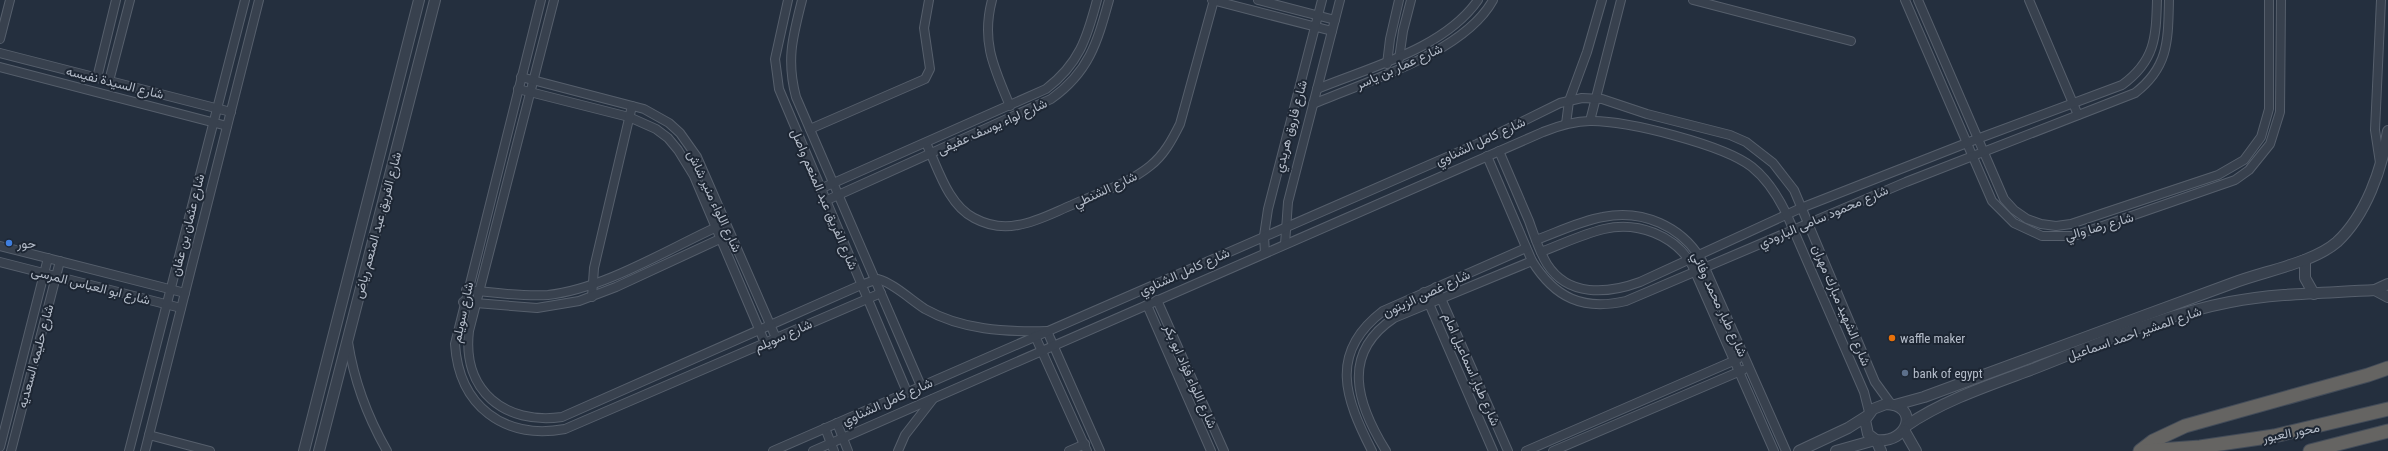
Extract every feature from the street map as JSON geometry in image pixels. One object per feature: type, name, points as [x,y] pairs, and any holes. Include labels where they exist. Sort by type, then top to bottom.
[{"type":"highway","points":[[2140,451],[2153,441],[2185,426],[2368,375],[2388,368]]},
{"type":"highway","name":"محور العبور","points":[[2145,451],[2200,447],[2274,436],[2388,409]]},
{"type":"highway","name":"محور العبور","points":[[2310,451],[2388,431]]},
{"type":"street","points":[[0,39],[10,0]]},
{"type":"street","points":[[97,78],[116,0]]},
{"type":"street","points":[[109,81],[130,0]]},
{"type":"street","name":"شارع عثمان بن عفان","points":[[129,451],[244,0]]},
{"type":"street","name":"شارع عثمان بن عفان","points":[[145,451],[259,0]]},
{"type":"street","name":"شارع الفريق عبد المنعم رياض","points":[[304,451],[419,0]]},
{"type":"street","name":"شارع الفريق عبد المنعم رياض","points":[[319,451],[347,337],[435,0]]},
{"type":"street","name":"شارع سويلم","points":[[541,0],[466,290],[454,344],[459,374],[466,389],[486,412],[498,421],[526,431],[539,432],[565,429],[881,293]]},
{"type":"street","name":"شارع سويلم","points":[[554,0],[476,303],[468,345],[474,375],[492,400],[504,409],[533,418],[548,419],[577,412],[874,279]]},
{"type":"street","points":[[786,0],[802,2]]},
{"type":"street","name":"شارع الفريق عبد المنعم واصل","points":[[786,0],[777,44],[776,74],[784,102],[907,392]]},
{"type":"street","points":[[810,129],[925,79],[930,69],[924,28],[929,0]]},
{"type":"street","points":[[992,0],[987,28],[988,44],[991,59],[1010,106]]},
{"type":"street","name":"شارع لواء يوسف عفيفى","points":[[820,189],[1046,89],[1069,68],[1084,42],[1097,0]]},
{"type":"street","name":"شارع لواء يوسف عفيفى","points":[[825,201],[1043,104],[1065,89],[1080,73],[1095,48],[1109,0]]},
{"type":"street","points":[[1213,0],[1332,31]]},
{"type":"street","name":"شارع الشنطي","points":[[926,143],[952,196],[961,209],[973,218],[988,224],[1003,226],[1018,225],[1039,219],[1138,175],[1163,153],[1180,124],[1213,0]]},
{"type":"street","points":[[1258,0],[1335,20]]},
{"type":"street","name":"شارع فاروق هريدي","points":[[1265,253],[1264,236],[1268,209],[1322,0]]},
{"type":"street","name":"شارع فاروق هريدي","points":[[1285,244],[1285,227],[1288,202],[1340,0]]},
{"type":"street","points":[[1388,72],[1387,60],[1390,39],[1399,0]]},
{"type":"street","points":[[1399,68],[1400,55],[1411,0]]},
{"type":"street","name":"شارع عمار بن ياسر","points":[[1317,89],[1430,42],[1455,26],[1478,0]]},
{"type":"street","name":"شارع عمار بن ياسر","points":[[1313,104],[1434,52],[1463,34],[1482,16],[1493,0]]},
{"type":"street","points":[[1566,124],[1569,100],[1588,52],[1602,0]]},
{"type":"street","points":[[1590,121],[1621,0]]},
{"type":"street","points":[[1693,0],[1851,41]]},
{"type":"street","name":"شارع رضا والي","points":[[1905,0],[1992,201],[2002,213],[2020,227],[2042,236],[2073,236],[2172,203],[2235,180],[2261,158],[2277,128],[2280,112],[2281,0]]},
{"type":"street","name":"شارع رضا والي","points":[[1918,0],[2004,199],[2014,210],[2027,219],[2041,224],[2056,226],[2071,224],[2232,168],[2254,149],[2262,137],[2269,109],[2269,0]]},
{"type":"street","points":[[2029,0],[2078,115]]},
{"type":"street","name":"شارع محمود سامى البارودي","points":[[1499,151],[1541,252],[1554,273],[1563,281],[1574,287],[1597,291],[1630,286],[1802,208],[1977,138],[2122,85],[2143,66],[2154,41],[2157,0]]},
{"type":"street","name":"شارع محمود سامى البارودي","points":[[1487,156],[1532,261],[1551,286],[1564,295],[1579,302],[1594,305],[1626,301],[1807,222],[1971,155],[2135,93],[2154,76],[2165,53],[2169,0]]},
{"type":"street","points":[[2380,163],[2375,125],[2381,0]]},
{"type":"street","name":"شارع الفريق عبد المنعم واصل","points":[[802,2],[792,42],[790,64],[796,96],[921,386]]},
{"type":"street","points":[[2270,42],[2281,42]]},
{"type":"street","name":"شارع السيدة نفيسه","points":[[0,53],[231,112]]},
{"type":"street","name":"شارع السيدة نفيسه","points":[[0,67],[227,126]]},
{"type":"street","name":"شارع اللواء منير شاش","points":[[521,77],[632,106],[657,115],[680,133],[697,157],[776,338]]},
{"type":"street","name":"شارع اللواء منير شاش","points":[[518,90],[629,117],[656,129],[678,150],[694,176],[765,343]]},
{"type":"street","name":"شارع كامل الشناوي","points":[[773,451],[1478,144],[1549,108],[1569,100],[1596,98]]},
{"type":"street","name":"شارع الشهيد مبارك مهران","points":[[1596,98],[1717,131],[1746,142],[1760,151],[1785,176],[1802,208],[1875,382],[1893,405]]},
{"type":"street","points":[[592,297],[592,284],[632,106]]},
{"type":"street","name":"شارع كامل الشناوي","points":[[813,451],[1487,156],[1566,124],[1590,121]]},
{"type":"street","name":"شارع الشهيد مبارك مهران","points":[[1590,121],[1635,127],[1727,152],[1740,158],[1762,176],[1780,200],[1793,228],[1864,392],[1868,414]]},
{"type":"street","name":"شارع المشير احمد اسماعيل","points":[[1905,428],[1936,408],[1985,387],[2253,276],[2305,260],[2327,249],[2350,227],[2366,198],[2380,163],[2388,131]]},
{"type":"street","points":[[1900,169],[1906,182]]},
{"type":"street","points":[[2168,191],[2172,203]]},
{"type":"street","points":[[1618,214],[1620,227]]},
{"type":"street","name":"شارع طيار محمد وفائي","points":[[1536,240],[1586,222],[1618,214],[1634,215],[1663,224],[1689,242],[1699,255],[1705,267],[1786,451]]},
{"type":"street","points":[[466,290],[548,295],[592,284],[726,223]]},
{"type":"street","name":"شارع طيار محمد وفائي","points":[[1541,252],[1605,229],[1620,227],[1646,230],[1659,235],[1680,249],[1689,260],[1774,451]]},
{"type":"street","points":[[463,302],[544,307],[565,305],[592,297],[730,234]]},
{"type":"street","name":"شارع ابو العباس المرسى","points":[[0,246],[185,293]]},
{"type":"street","name":"شارع غصن الزيتون","points":[[1372,451],[1348,398],[1345,381],[1346,364],[1351,348],[1359,333],[1383,310],[1526,248]]},
{"type":"street","name":"شارع حليمه السعديه","points":[[0,447],[48,258]]},
{"type":"street","points":[[2305,260],[2305,278],[2314,294]]},
{"type":"street","name":"شارع حليمه السعديه","points":[[11,451],[60,261]]},
{"type":"street","name":"شارع غصن الزيتون","points":[[1382,450],[1360,395],[1358,366],[1363,352],[1371,338],[1381,327],[1394,318],[1532,261]]},
{"type":"street","name":"شارع ابو العباس المرسى","points":[[0,262],[181,308]]},
{"type":"street","points":[[874,279],[886,281],[927,310],[955,322],[997,331],[1047,331],[1100,451]]},
{"type":"street","points":[[2375,290],[2388,284]]},
{"type":"street","name":"شارع طيار اسماعيل امام","points":[[1436,287],[1508,451]]},
{"type":"street","points":[[2375,290],[2388,297]]},
{"type":"street","name":"شارع المشير احمد اسماعيل","points":[[1893,405],[1914,400],[1980,376],[2115,332],[2229,302],[2272,296],[2375,290]]},
{"type":"street","name":"شارع طيار اسماعيل امام","points":[[1424,292],[1493,451]]},
{"type":"street","name":"شارع اللواء فؤاد ابو بكر","points":[[1157,300],[1224,451]]},
{"type":"street","name":"شارع اللواء فؤاد ابو بكر","points":[[1147,305],[1211,451]]},
{"type":"street","points":[[1035,336],[1086,448],[1069,451]]},
{"type":"street","points":[[347,337],[352,367],[365,408],[388,451]]},
{"type":"street","points":[[1526,451],[1744,357]]},
{"type":"street","points":[[1553,451],[1749,367]]},
{"type":"street","points":[[1980,376],[1985,387]]},
{"type":"street","points":[[898,451],[905,435],[935,398]]},
{"type":"street","points":[[1799,451],[1848,428],[1877,407],[1893,405],[1905,413],[1905,428],[1916,451]]},
{"type":"street","points":[[1868,414],[1865,430],[1876,440],[1881,451]]},
{"type":"street","points":[[837,423],[848,451]]},
{"type":"street","points":[[825,428],[834,451]]},
{"type":"street","points":[[1836,451],[1876,440],[1894,438],[1905,428]]},
{"type":"street","points":[[149,435],[210,451]]},
{"type":"place","name":"حور","points":[[9,243]]},
{"type":"place","name":"waffle maker","points":[[1892,338]]},
{"type":"place","name":"bank of egypt","points":[[1905,373]]}]
